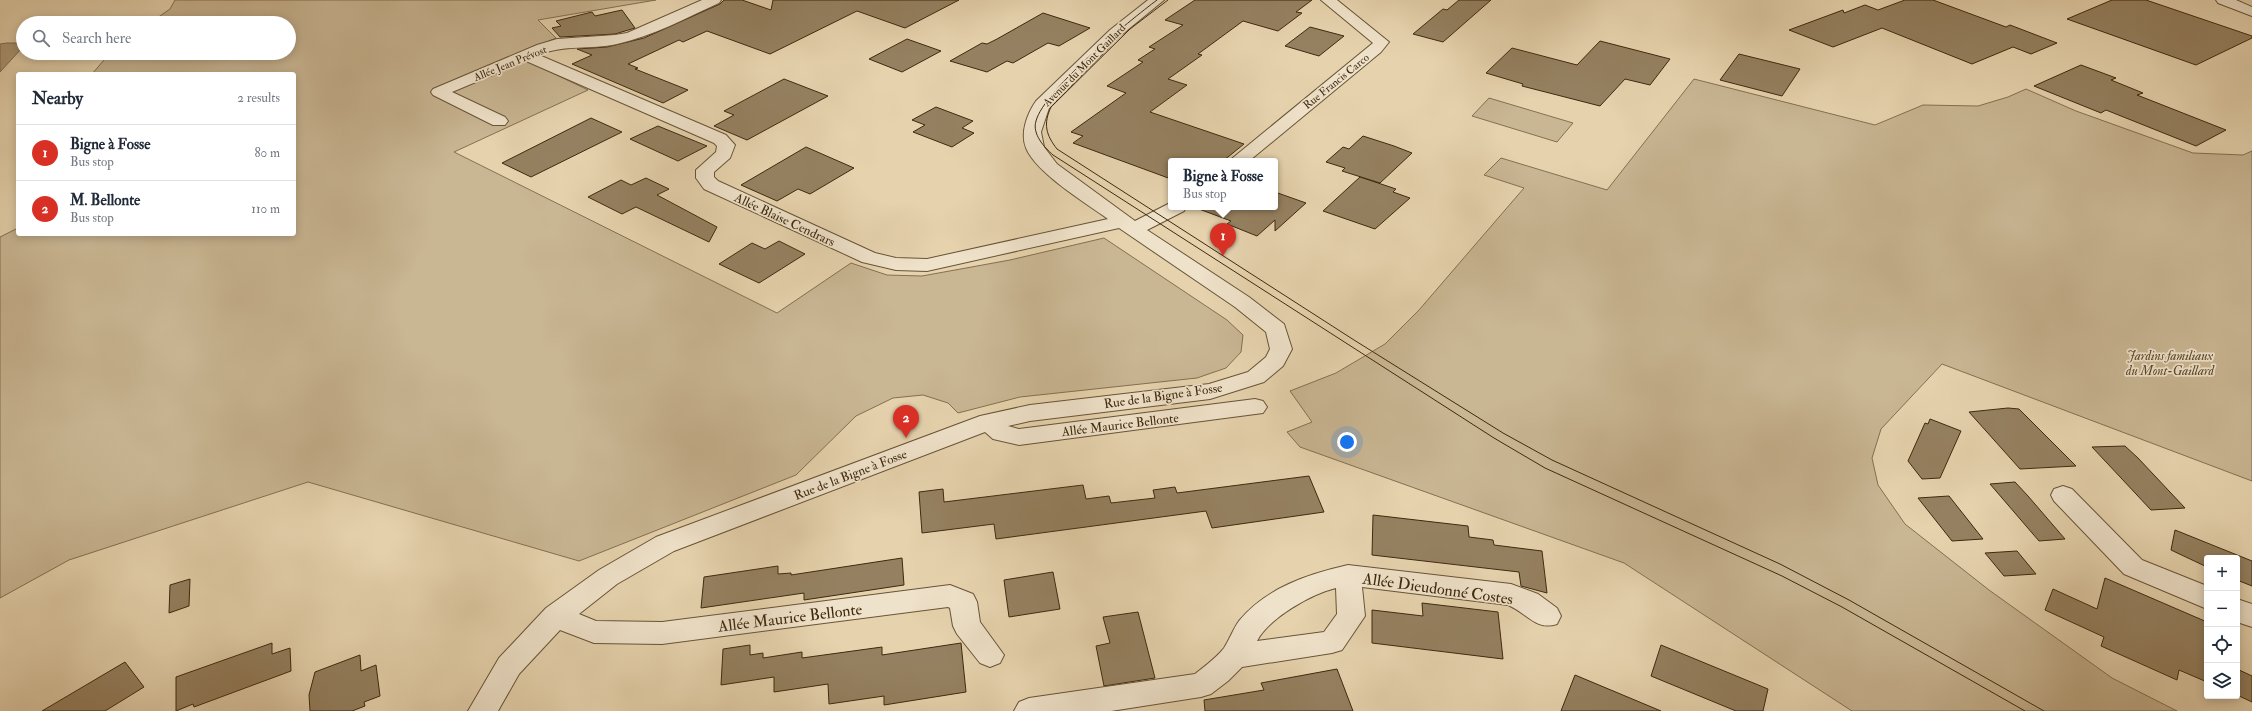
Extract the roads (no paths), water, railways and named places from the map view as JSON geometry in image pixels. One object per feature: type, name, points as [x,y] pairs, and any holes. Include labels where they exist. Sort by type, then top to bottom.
[{"type":"street","name":"Allée Jean Prévost","points":[[500,121],[439,92],[526,55],[557,44],[615,40],[632,36],[714,0]]},
{"type":"street","name":"Avenue du Mont Gaillard","points":[[1129,224],[1051,168],[1035,148],[1032,132],[1038,112],[1051,95],[1129,20],[1157,0]]},
{"type":"street","name":"Rue Francis Carco","points":[[1242,158],[1376,49],[1381,42],[1328,0]]},
{"type":"street","points":[[2223,0],[2252,12]]},
{"type":"street","name":"Allée Blaise Cendrars","points":[[526,55],[720,139],[726,145],[724,154],[705,170],[705,178],[711,185],[869,258],[896,264],[927,265],[1129,224]]},
{"type":"street","points":[[1129,224],[1172,210]]},
{"type":"street","name":"Rue de la Bigne à Fosse","points":[[483,711],[509,666],[556,616],[608,577],[665,544],[988,422],[1030,413],[1210,391],[1256,377],[1275,361],[1281,349],[1276,329],[1242,302],[1155,245],[1129,224]]},
{"type":"street","name":"Allée Maurice Bellonte","points":[[988,422],[1001,433],[1019,437],[1255,407]]},
{"type":"street","points":[[2063,495],[2133,567],[2204,597]]},
{"type":"street","name":"Allée Dieudonné Costes","points":[[1030,711],[1200,685],[1218,673],[1234,656],[1249,629],[1282,600],[1318,582],[1348,575],[1511,595],[1528,602],[1547,616]]},
{"type":"street","name":"Allée Dieudonné Costes","points":[[1234,656],[1332,642],[1351,616],[1348,575]]},
{"type":"street","name":"Allée Maurice Bellonte","points":[[556,616],[594,632],[662,633],[950,596],[963,602],[967,626],[990,655]]},
{"type":"street","points":[[2240,611],[2252,616]]},
{"type":"tram line","points":[[1157,0],[1127,23],[1089,57],[1054,92],[1042,108],[1036,121],[1036,131],[1040,140],[1053,155],[1494,438],[1545,468],[1782,576],[1842,607],[2025,711]]},
{"type":"tram line","points":[[1168,0],[1130,29],[1051,107],[1046,124],[1050,139],[1057,149],[1354,340],[1503,433],[1552,460],[1780,564],[1849,600],[2044,711]]},
{"type":"place","name":"Bigne à Fosse","points":[[1223,256]]},
{"type":"place","name":"M. Bellonte","points":[[906,438]]},
{"type":"park label","name":"Jardins familiaux du Mont-Gaillard","points":[[2170,362]]}]
